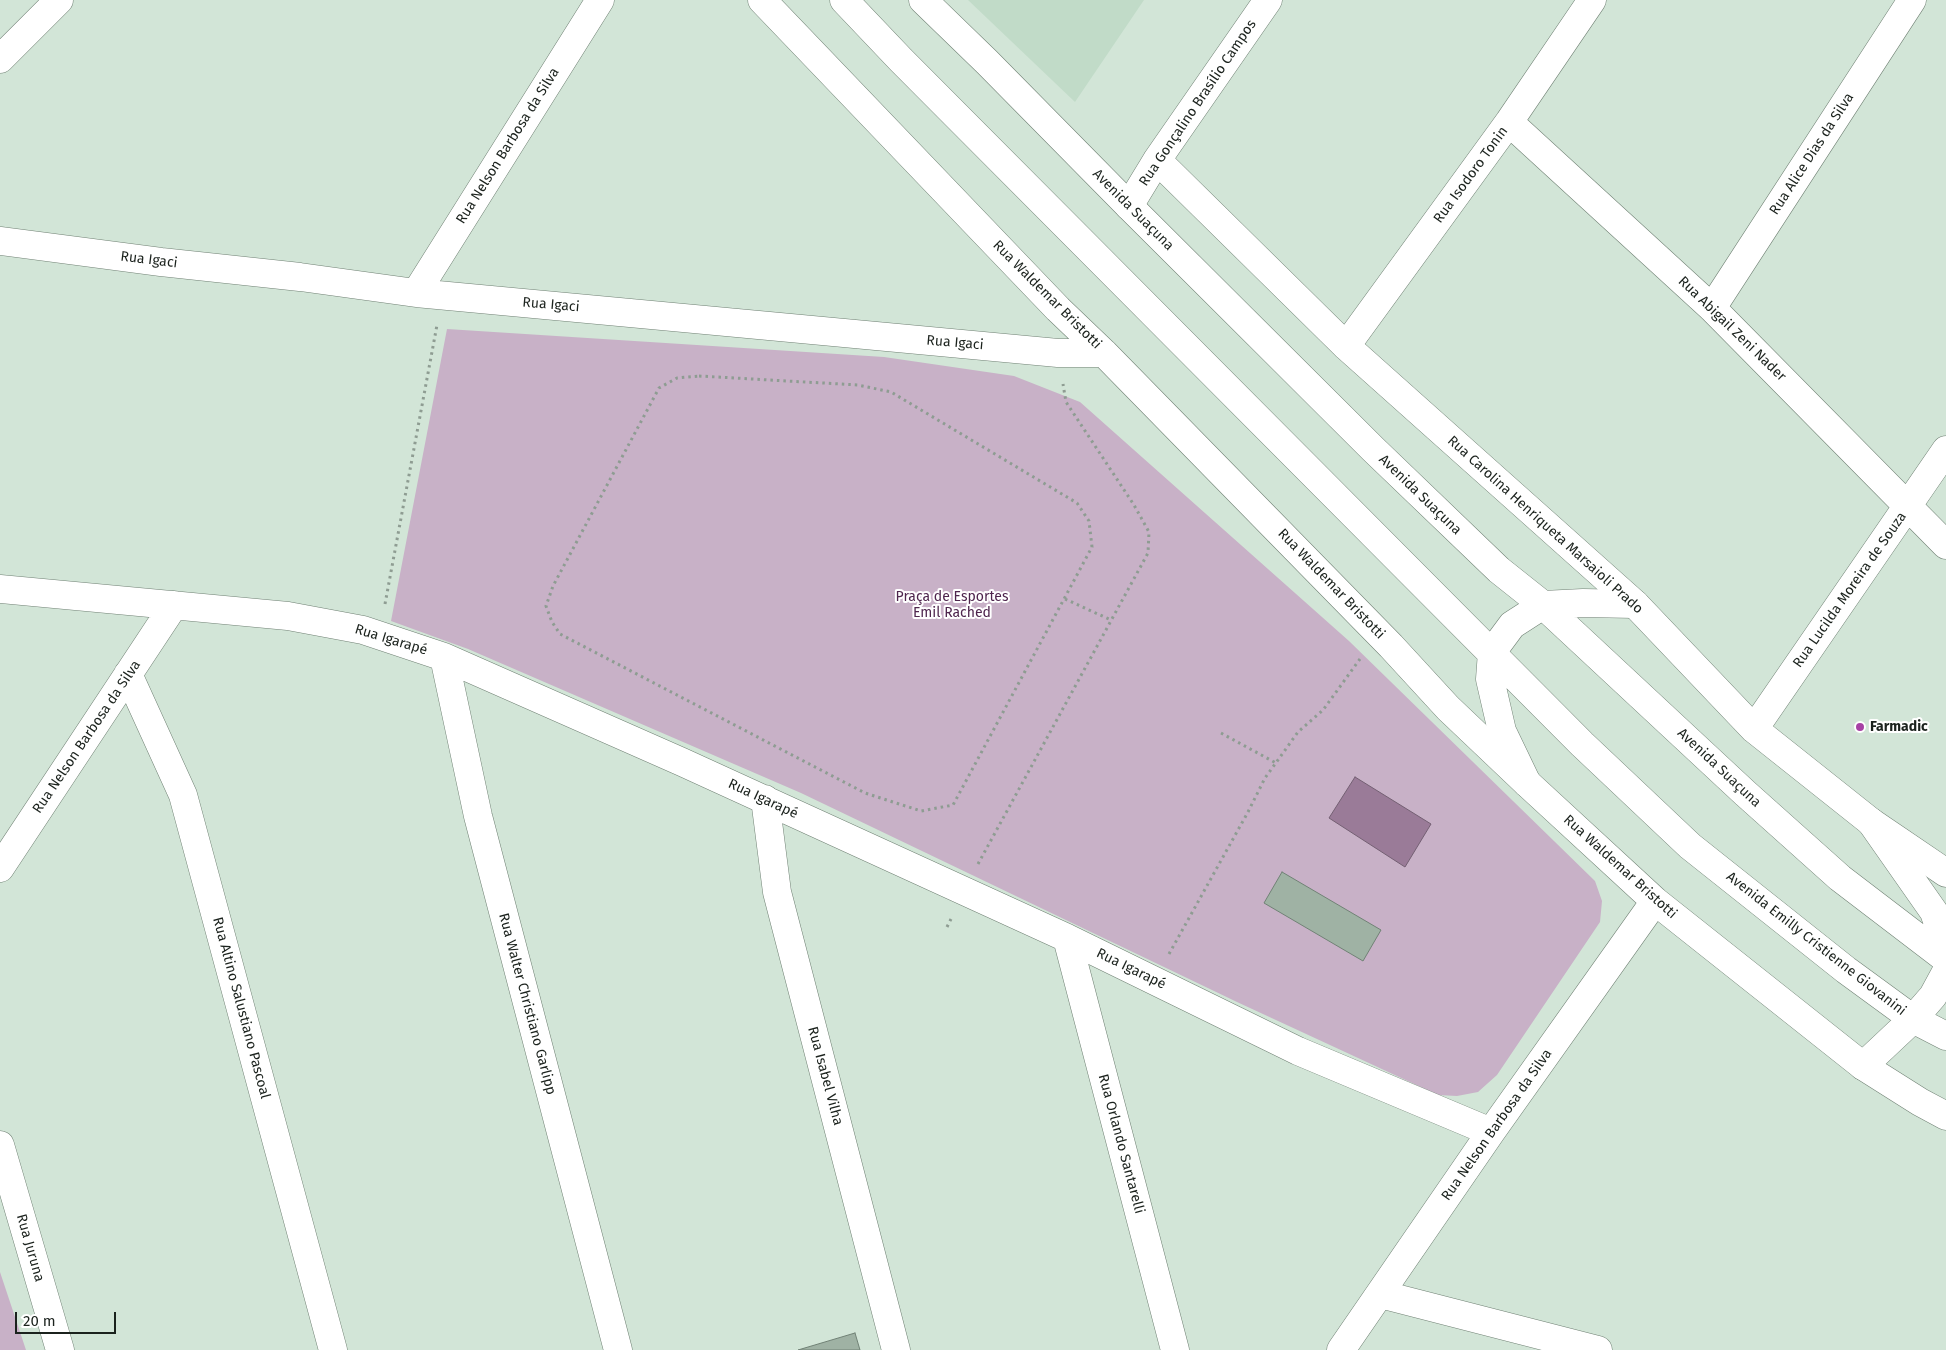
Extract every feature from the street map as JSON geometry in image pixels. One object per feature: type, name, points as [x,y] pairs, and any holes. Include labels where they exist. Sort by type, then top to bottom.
[{"type":"street","points":[[0,59],[59,0]]},
{"type":"street","name":"Rua Nelson Barbosa da Silva","points":[[429,294],[600,0]]},
{"type":"street","name":"Rua Waldemar Bristotti","points":[[762,0],[1058,309],[1104,353],[1379,633],[1448,708],[1527,783],[1655,901],[1863,1066],[1946,1116]]},
{"type":"street","points":[[844,0],[901,60],[1362,525],[1492,652]]},
{"type":"street","name":"Avenida Suaçuna","points":[[923,0],[988,62],[1129,206],[1373,449],[1499,570],[1543,605],[1745,793],[1840,878],[1946,958]]},
{"type":"street","name":"Rua Gonçalino Brasílio Campos","points":[[1129,206],[1157,160],[1268,0]]},
{"type":"street","name":"Rua Isodoro Tonin","points":[[1346,346],[1509,122],[1592,0]]},
{"type":"street","name":"Rua Alice Dias da Silva","points":[[1712,308],[1912,0]]},
{"type":"street","name":"Rua Abigail Zeni Nader","points":[[1509,122],[1712,308],[1946,545]]},
{"type":"street","name":"Rua Carolina Henriqueta Marsaioli Prado","points":[[1157,160],[1346,346],[1635,604],[1754,729],[1871,822],[1946,873]]},
{"type":"street","name":"Rua Igaci","points":[[0,241],[429,294],[1058,353],[1104,353]]},
{"type":"street","name":"Rua Lucilda Moreira de Souza","points":[[1754,729],[1946,450]]},
{"type":"street","name":"Rua Igarapé","points":[[0,589],[288,616],[363,630],[444,657],[765,799],[1067,938],[1298,1051],[1491,1132]]},
{"type":"street","points":[[1527,783],[1502,731],[1490,679],[1492,652],[1512,625],[1543,605],[1583,603],[1635,604]]},
{"type":"street","name":"Rua Nelson Barbosa da Silva","points":[[0,868],[174,606]]},
{"type":"street","name":"Avenida Emilly Cristienne Giovanini","points":[[1492,652],[1582,744],[1690,846],[1846,970],[1914,1019],[1946,1036]]},
{"type":"street","name":"Rua Walter Christiano Garlipp","points":[[444,657],[478,816],[618,1350]]},
{"type":"street","name":"Rua Altino Salustiano Pascoal","points":[[128,674],[183,796],[334,1350]]},
{"type":"street","name":"Rua Isabel Vilha","points":[[765,799],[778,892],[896,1350]]},
{"type":"street","points":[[1871,822],[1934,912],[1946,947]]},
{"type":"street","name":"Rua Nelson Barbosa da Silva","points":[[1342,1350],[1491,1132],[1655,901]]},
{"type":"street","name":"Rua Orlando Santarelli","points":[[1067,938],[1175,1350]]},
{"type":"street","points":[[1863,1066],[1914,1019],[1933,996],[1946,972]]},
{"type":"street","name":"Rua Juruna","points":[[0,1145],[60,1350]]},
{"type":"street","points":[[1380,1294],[1598,1350]]},
{"type":"path","points":[[380,635],[429,294]]},
{"type":"path","points":[[947,927],[963,891],[1148,553],[1149,532],[1134,505],[1066,402],[1058,353]]},
{"type":"path","points":[[699,376],[858,385],[891,392],[1069,498],[1077,503],[1089,521],[1092,548],[1065,599],[953,805],[921,811],[865,793],[560,634],[552,622],[546,606],[553,586],[659,388],[677,378],[699,376]]},
{"type":"path","points":[[1065,599],[1111,620]]},
{"type":"path","points":[[1160,984],[1168,956],[1265,778],[1298,732],[1323,710],[1379,633]]},
{"type":"path","points":[[1221,733],[1276,764]]},
{"type":"shaded area","points":[[968,0],[1144,0],[1075,102]]},
{"type":"shaded area","points":[[1355,777],[1431,824],[1405,867],[1329,818]]},
{"type":"green space","name":"Praça de Esportes Emil Rached","points":[[447,329],[884,357],[1014,376],[1080,402],[1349,641],[1595,881],[1602,901],[1600,922],[1497,1075],[1478,1092],[1457,1096],[1438,1095],[1237,1002],[801,793],[468,649],[391,621]]},
{"type":"green space","points":[[0,1272],[26,1350],[0,1350]]},
{"type":"building","points":[[1282,872],[1381,930],[1363,961],[1264,903]]},
{"type":"building","points":[[855,1333],[860,1350],[798,1350]]},
{"type":"place","name":"Farmadic","points":[[1860,727]]}]
